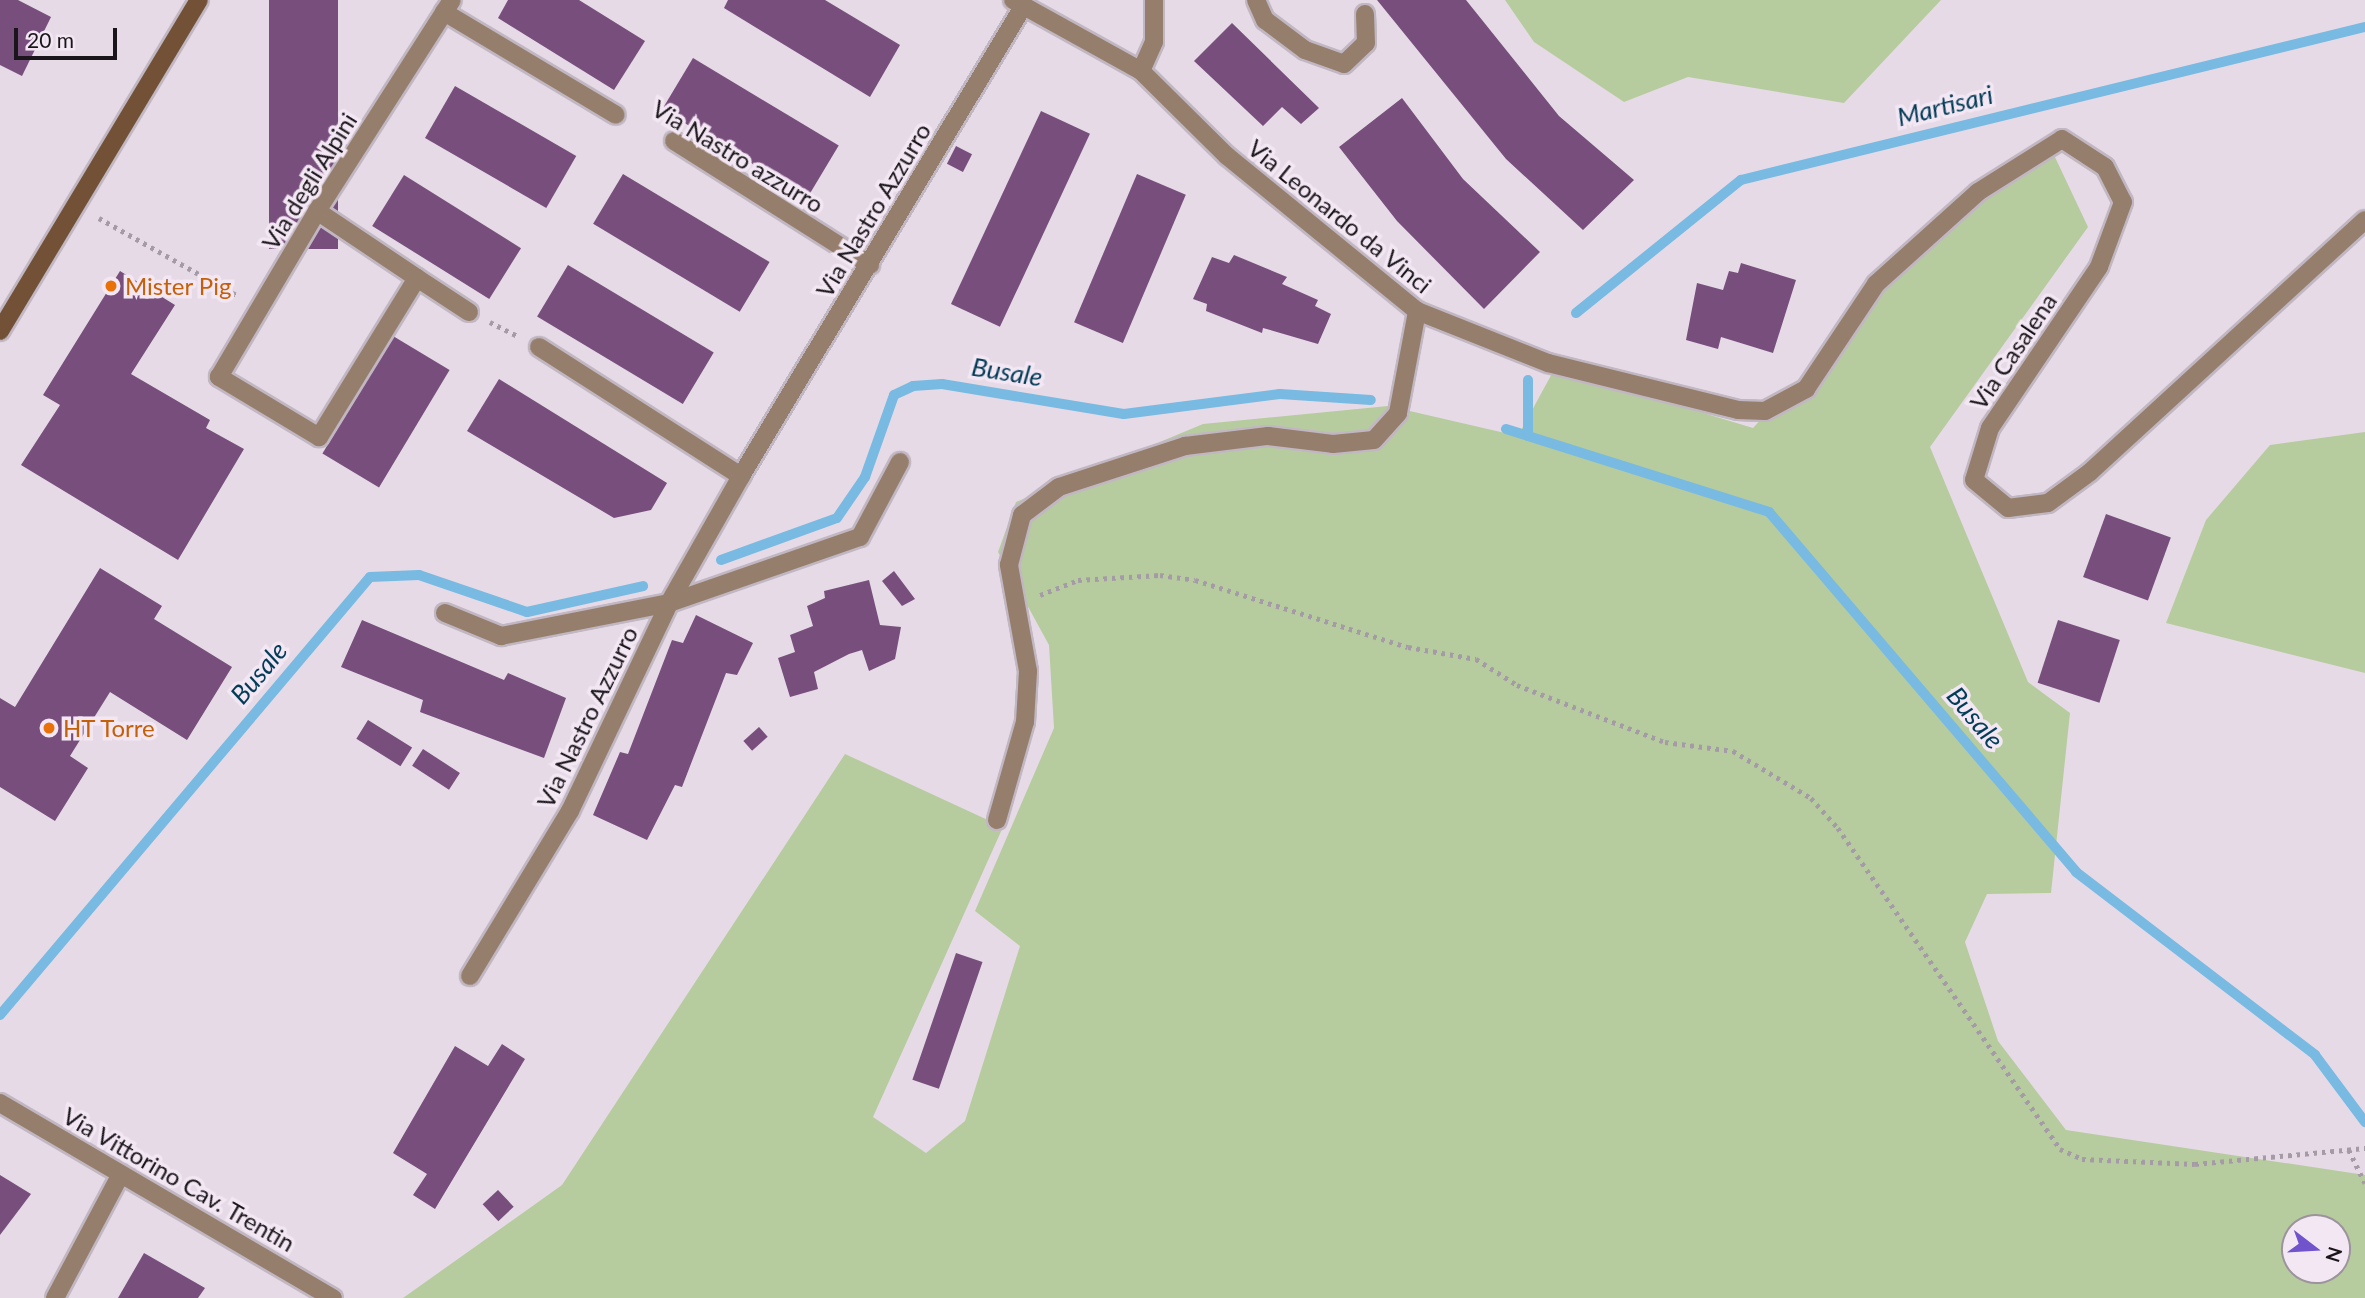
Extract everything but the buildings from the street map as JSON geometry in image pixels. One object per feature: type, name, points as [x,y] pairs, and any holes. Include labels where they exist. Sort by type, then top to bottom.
[{"type":"main road","points":[[0,331],[199,0]]},
{"type":"street","points":[[1141,71],[1154,42],[1154,0]]},
{"type":"street","points":[[1256,0],[1265,20],[1305,50],[1344,64],[1366,43],[1366,14]]},
{"type":"street","name":"Via Leonardo da Vinci","points":[[1018,3],[1141,71],[1227,156],[1417,311],[1548,363],[1738,410],[1765,411],[1807,389]]},
{"type":"street","name":"Via Nastro Azzurro","points":[[470,976],[570,811],[669,603],[741,475],[870,265],[1018,3]]},
{"type":"street","name":"Via degli Alpini","points":[[417,278],[319,436],[219,377],[317,211],[448,6],[616,115]]},
{"type":"street","name":"Via Casalena","points":[[1807,389],[1876,284],[1978,192],[2062,139],[2105,167],[2123,202],[2099,267],[1990,428],[1974,480],[2008,508],[2048,503],[2090,472],[2365,220]]},
{"type":"street","name":"Via Nastro azzurro","points":[[674,141],[870,265]]},
{"type":"street","points":[[317,211],[469,312]]},
{"type":"street","points":[[997,820],[1016,762],[1028,671],[1009,565],[1014,531],[1033,503],[1131,460],[1229,438],[1363,444],[1398,413],[1417,311]]},
{"type":"street","points":[[539,347],[741,475]]},
{"type":"street","points":[[445,613],[501,636],[669,603],[860,537],[900,462]]},
{"type":"street","name":"Via Vittorino Cav. Trentin","points":[[0,1103],[334,1298]]},
{"type":"street","points":[[55,1298],[121,1174]]},
{"type":"path","points":[[86,211],[260,308]]},
{"type":"path","points":[[469,312],[539,347]]},
{"type":"path","points":[[1038,596],[1078,580],[1160,575],[1195,580],[1408,647],[1476,659],[1517,685],[1665,742],[1734,751],[1781,776],[1838,828],[2060,1149],[2082,1159],[2195,1164],[2365,1148]]},
{"type":"path","points":[[2349,1150],[2365,1183]]},
{"type":"green space","points":[[1505,0],[1941,0],[1844,103],[1688,77],[1624,102],[1534,42]]},
{"type":"green space","points":[[2054,155],[2088,227],[1930,447],[2028,682],[2070,713],[2051,893],[1987,894],[1965,942],[1998,1041],[2066,1130],[2365,1175],[2365,1298],[403,1298],[562,1185],[845,754],[1003,827],[873,1117],[926,1153],[965,1121],[1020,946],[975,911],[1054,728],[1049,645],[998,552],[1016,502],[1203,424],[1388,406],[1518,436],[1555,368],[1753,428],[1968,197]]},
{"type":"green space","points":[[2365,432],[2365,673],[2166,623],[2206,520],[2270,445]]},
{"type":"waterway","name":"Martisari","points":[[1576,313],[1741,180],[2365,27]]},
{"type":"waterway","points":[[1528,380],[1528,436]]},
{"type":"waterway","name":"Busale","points":[[721,560],[837,518],[865,477],[894,395],[913,386],[942,384],[1124,414],[1280,394],[1371,400]]},
{"type":"waterway","name":"Busale","points":[[1506,429],[1769,512],[2076,872],[2315,1055],[2365,1122]]},
{"type":"waterway","name":"Busale","points":[[0,1015],[370,577],[419,575],[527,612],[643,586]]},
{"type":"place","name":"Mister Pig","points":[[111,286]]},
{"type":"place","name":"HT Torre","points":[[49,728]]}]
